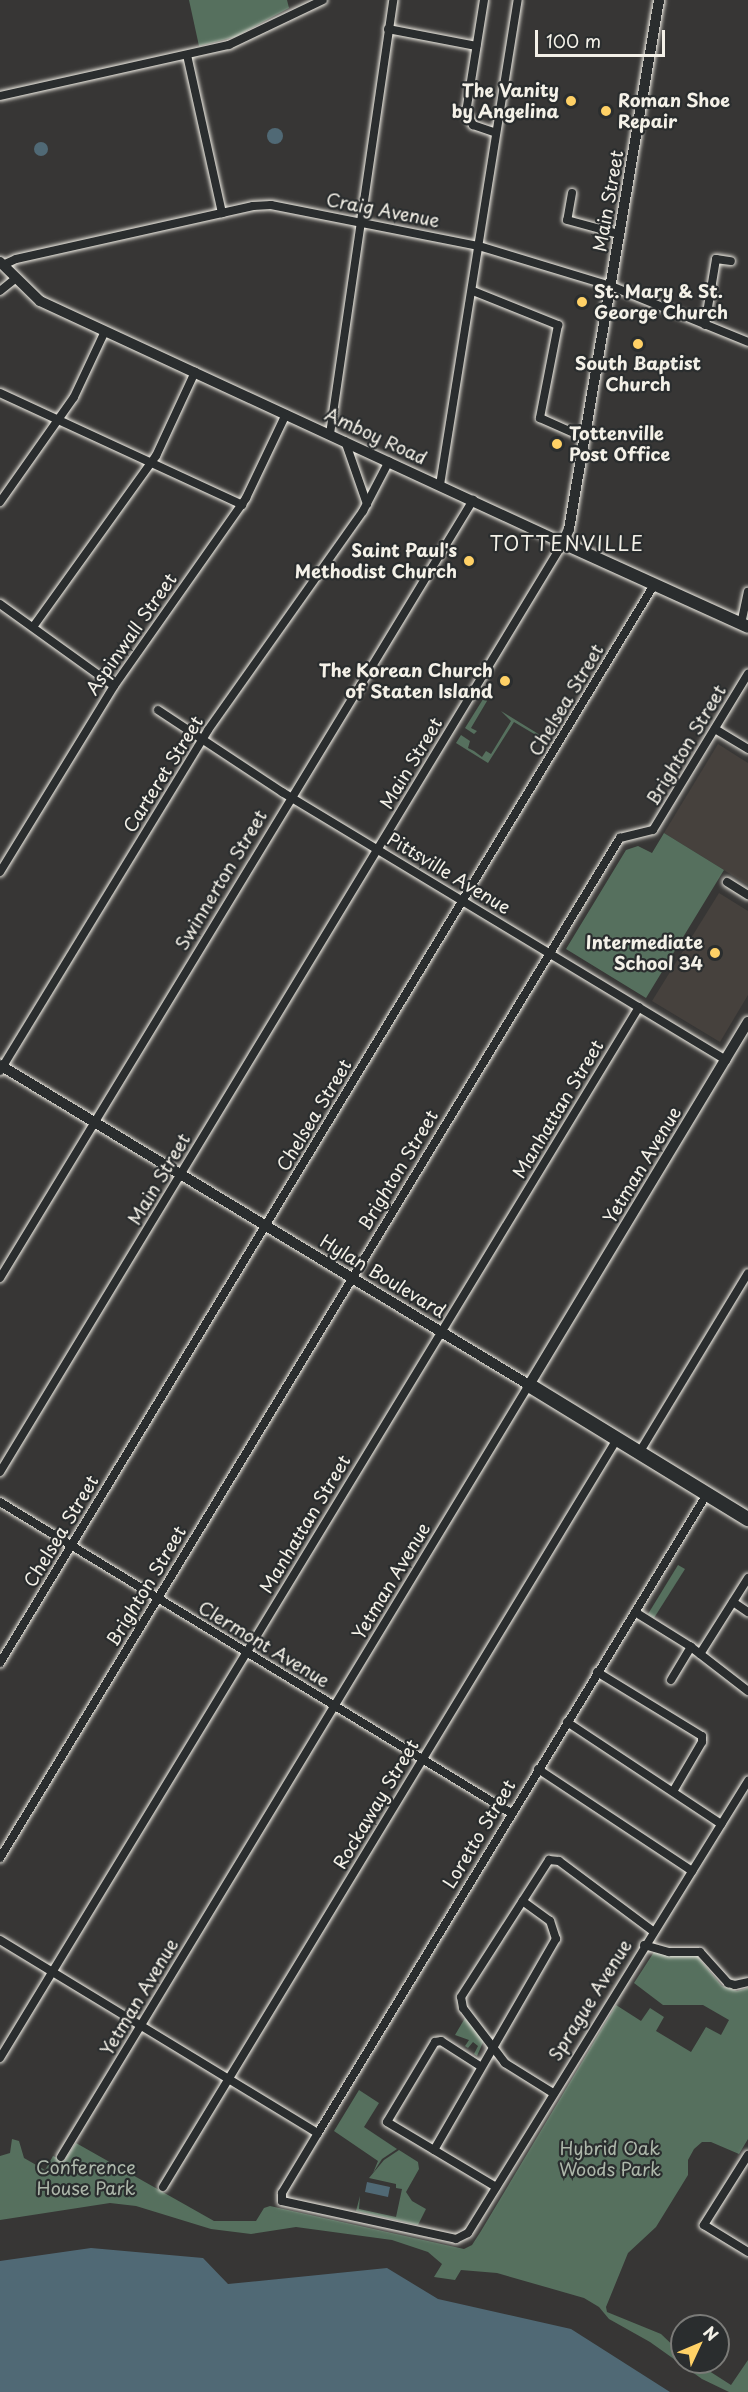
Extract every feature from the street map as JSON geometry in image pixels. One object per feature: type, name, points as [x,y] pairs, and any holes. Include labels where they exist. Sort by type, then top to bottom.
[{"type":"main road","name":"Amboy Road","points":[[563,543],[745,626]]},
{"type":"main road","name":"Hylan Boulevard","points":[[529,1385],[748,1519]]},
{"type":"street","points":[[0,96],[229,45],[323,0]]},
{"type":"street","points":[[330,434],[393,0]]},
{"type":"street","points":[[484,0],[468,119],[480,130],[496,133]]},
{"type":"street","points":[[440,484],[519,0]]},
{"type":"street","name":"Main Street","points":[[0,1472],[563,543],[585,438],[659,0]]},
{"type":"street","points":[[388,29],[476,46]]},
{"type":"street","points":[[187,55],[222,213]]},
{"type":"street","points":[[572,193],[567,220],[619,234]]},
{"type":"street","name":"Craig Avenue","points":[[1,264],[265,205],[479,246],[611,286],[748,342]]},
{"type":"street","points":[[705,325],[716,259],[731,261]]},
{"type":"street","name":"Amboy Road","points":[[1,264],[33,297],[563,543]]},
{"type":"street","points":[[0,291],[15,279]]},
{"type":"street","points":[[473,291],[558,325],[540,418],[585,438]]},
{"type":"street","points":[[0,502],[77,392],[105,331]]},
{"type":"street","points":[[33,627],[151,463],[195,372]]},
{"type":"street","points":[[0,393],[242,505]]},
{"type":"street","name":"Aspinwall Street","points":[[0,872],[114,686],[242,505],[286,414]]},
{"type":"street","points":[[345,441],[367,504]]},
{"type":"street","name":"Carteret Street","points":[[1,1067],[202,741],[367,504],[389,461]]},
{"type":"street","name":"Swinnerton Street","points":[[0,1278],[473,500]]},
{"type":"street","name":"Chelsea Street","points":[[0,1663],[654,585]]},
{"type":"street","points":[[745,626],[748,592]]},
{"type":"street","points":[[0,604],[114,686]]},
{"type":"street","name":"Brighton Street","points":[[0,1858],[620,838],[653,830],[748,674]]},
{"type":"street","name":"Pittsville Avenue","points":[[158,710],[291,798],[726,1060]]},
{"type":"street","points":[[715,729],[748,748]]},
{"type":"street","points":[[727,882],[748,895]]},
{"type":"street","name":"Manhattan Street","points":[[0,2058],[639,1007]]},
{"type":"street","name":"Yetman Avenue","points":[[61,2157],[748,1022]]},
{"type":"street","name":"Hylan Boulevard","points":[[1,1067],[529,1385]]},
{"type":"street","points":[[639,1453],[748,1274]]},
{"type":"street","name":"Rockaway Street","points":[[164,2187],[617,1439]]},
{"type":"street","name":"Loretto Street","points":[[463,2238],[286,2205],[282,2193],[707,1494]]},
{"type":"street","name":"Clermont Avenue","points":[[0,1502],[511,1813]]},
{"type":"street","points":[[700,1654],[748,1578]]},
{"type":"street","points":[[732,1602],[748,1612]]},
{"type":"street","points":[[635,1612],[691,1647],[748,1691]]},
{"type":"street","points":[[671,1680],[691,1647]]},
{"type":"street","points":[[597,1672],[703,1738],[674,1790]]},
{"type":"street","points":[[567,1722],[674,1790],[721,1824]]},
{"type":"street","points":[[538,1769],[692,1871]]},
{"type":"street","name":"Sprague Avenue","points":[[463,2238],[652,1931],[748,1781]]},
{"type":"street","points":[[553,2093],[506,2063],[461,2000],[546,1862],[556,1860],[652,1931]]},
{"type":"street","points":[[434,2150],[480,2066],[558,1934],[550,1921],[522,1901]]},
{"type":"street","points":[[0,1941],[318,2133]]},
{"type":"street","points":[[644,1945],[669,1952],[700,1952],[728,1983],[735,1986],[748,1982]]},
{"type":"street","points":[[480,2066],[438,2041],[388,2119],[389,2125],[496,2187]]},
{"type":"street","points":[[748,2155],[704,2225],[748,2252]]},
{"type":"shaded area","points":[[718,744],[748,763],[748,885],[664,833]]},
{"type":"shaded area","name":"Intermediate School 34","points":[[719,893],[748,911],[748,995],[720,1042],[652,1001]]},
{"type":"green space","points":[[189,0],[287,0],[289,8],[235,37],[199,46]]},
{"type":"green space","points":[[485,696],[487,701],[471,728],[477,731],[474,734],[465,728]]},
{"type":"green space","points":[[501,711],[545,738],[553,729],[546,741],[514,722],[488,763],[456,743],[461,735],[470,741],[468,748],[482,757],[486,751],[491,754],[511,721]]},
{"type":"green space","points":[[664,833],[724,870],[646,998],[566,949],[626,850],[638,846],[652,853]]},
{"type":"green space","points":[[678,1565],[685,1569],[654,1618],[648,1614]]},
{"type":"green space","name":"Hybrid Oak Woods Park","points":[[654,1952],[697,1956],[722,1986],[737,1991],[748,1988],[748,2139],[739,2154],[711,2142],[702,2142],[694,2149],[688,2160],[688,2175],[656,2227],[628,2253],[606,2307],[607,2312],[661,2334],[670,2343],[670,2356],[609,2319],[599,2307],[584,2298],[497,2273],[461,2270],[455,2280],[434,2277],[442,2264],[428,2252],[392,2240],[296,2227],[251,2234],[211,2229],[136,2206],[110,2203],[0,2220],[0,2156],[10,2153],[12,2139],[19,2141],[24,2158],[45,2170],[53,2156],[64,2161],[76,2143],[214,2221],[256,2221],[264,2208],[270,2206],[464,2249],[472,2245],[481,2231],[616,2005],[641,2021],[650,2008],[664,2017],[656,2031],[691,2052],[706,2027],[721,2035],[729,2020],[703,2005],[663,2005],[634,1983]]},
{"type":"green space","points":[[465,2018],[484,2040],[477,2056],[474,2054],[478,2046],[473,2042],[468,2048],[465,2046],[469,2040],[455,2035]]},
{"type":"green space","points":[[359,2090],[379,2103],[364,2127],[397,2149],[382,2159],[373,2173],[378,2161],[334,2131]]},
{"type":"green space","points":[[399,2150],[418,2162],[419,2169],[406,2192],[412,2201],[426,2209],[418,2225],[356,2211],[360,2196],[359,2209],[396,2217],[402,2189],[396,2188],[396,2184],[369,2178],[384,2160]]},
{"type":"green space","name":"Hybrid Oak Woods Park","points":[[748,2360],[748,2392],[729,2392],[695,2374],[714,2374],[731,2385]]},
{"type":"water","points":[[272,128],[278,128],[283,136],[281,142],[272,144],[267,139],[267,133]]},
{"type":"water","points":[[41,142],[46,144],[48,149],[46,154],[41,156],[36,154],[34,149],[36,144]]},
{"type":"water","points":[[367,2182],[390,2187],[388,2197],[365,2192]]},
{"type":"water","points":[[91,2248],[203,2258],[228,2284],[387,2268],[438,2299],[571,2329],[670,2392],[0,2392],[0,2261]]},
{"type":"place","name":"The Vanity by Angelina","points":[[571,101]]},
{"type":"place","name":"Roman Shoe Repair","points":[[606,111]]},
{"type":"place","name":"St. Mary & St. George Church","points":[[582,302]]},
{"type":"place","name":"South Baptist Church","points":[[638,344]]},
{"type":"place","name":"Tottenville Post Office","points":[[557,444]]},
{"type":"place","name":"Saint Paul's Methodist Church","points":[[469,561]]},
{"type":"place","name":"The Korean Church of Staten Island","points":[[505,681]]},
{"type":"place","name":"Intermediate School 34","points":[[715,953]]},
{"type":"district","name":"TOTTENVILLE","points":[[567,543]]},
{"type":"park label","name":"Conference House Park","points":[[86,2178]]}]
